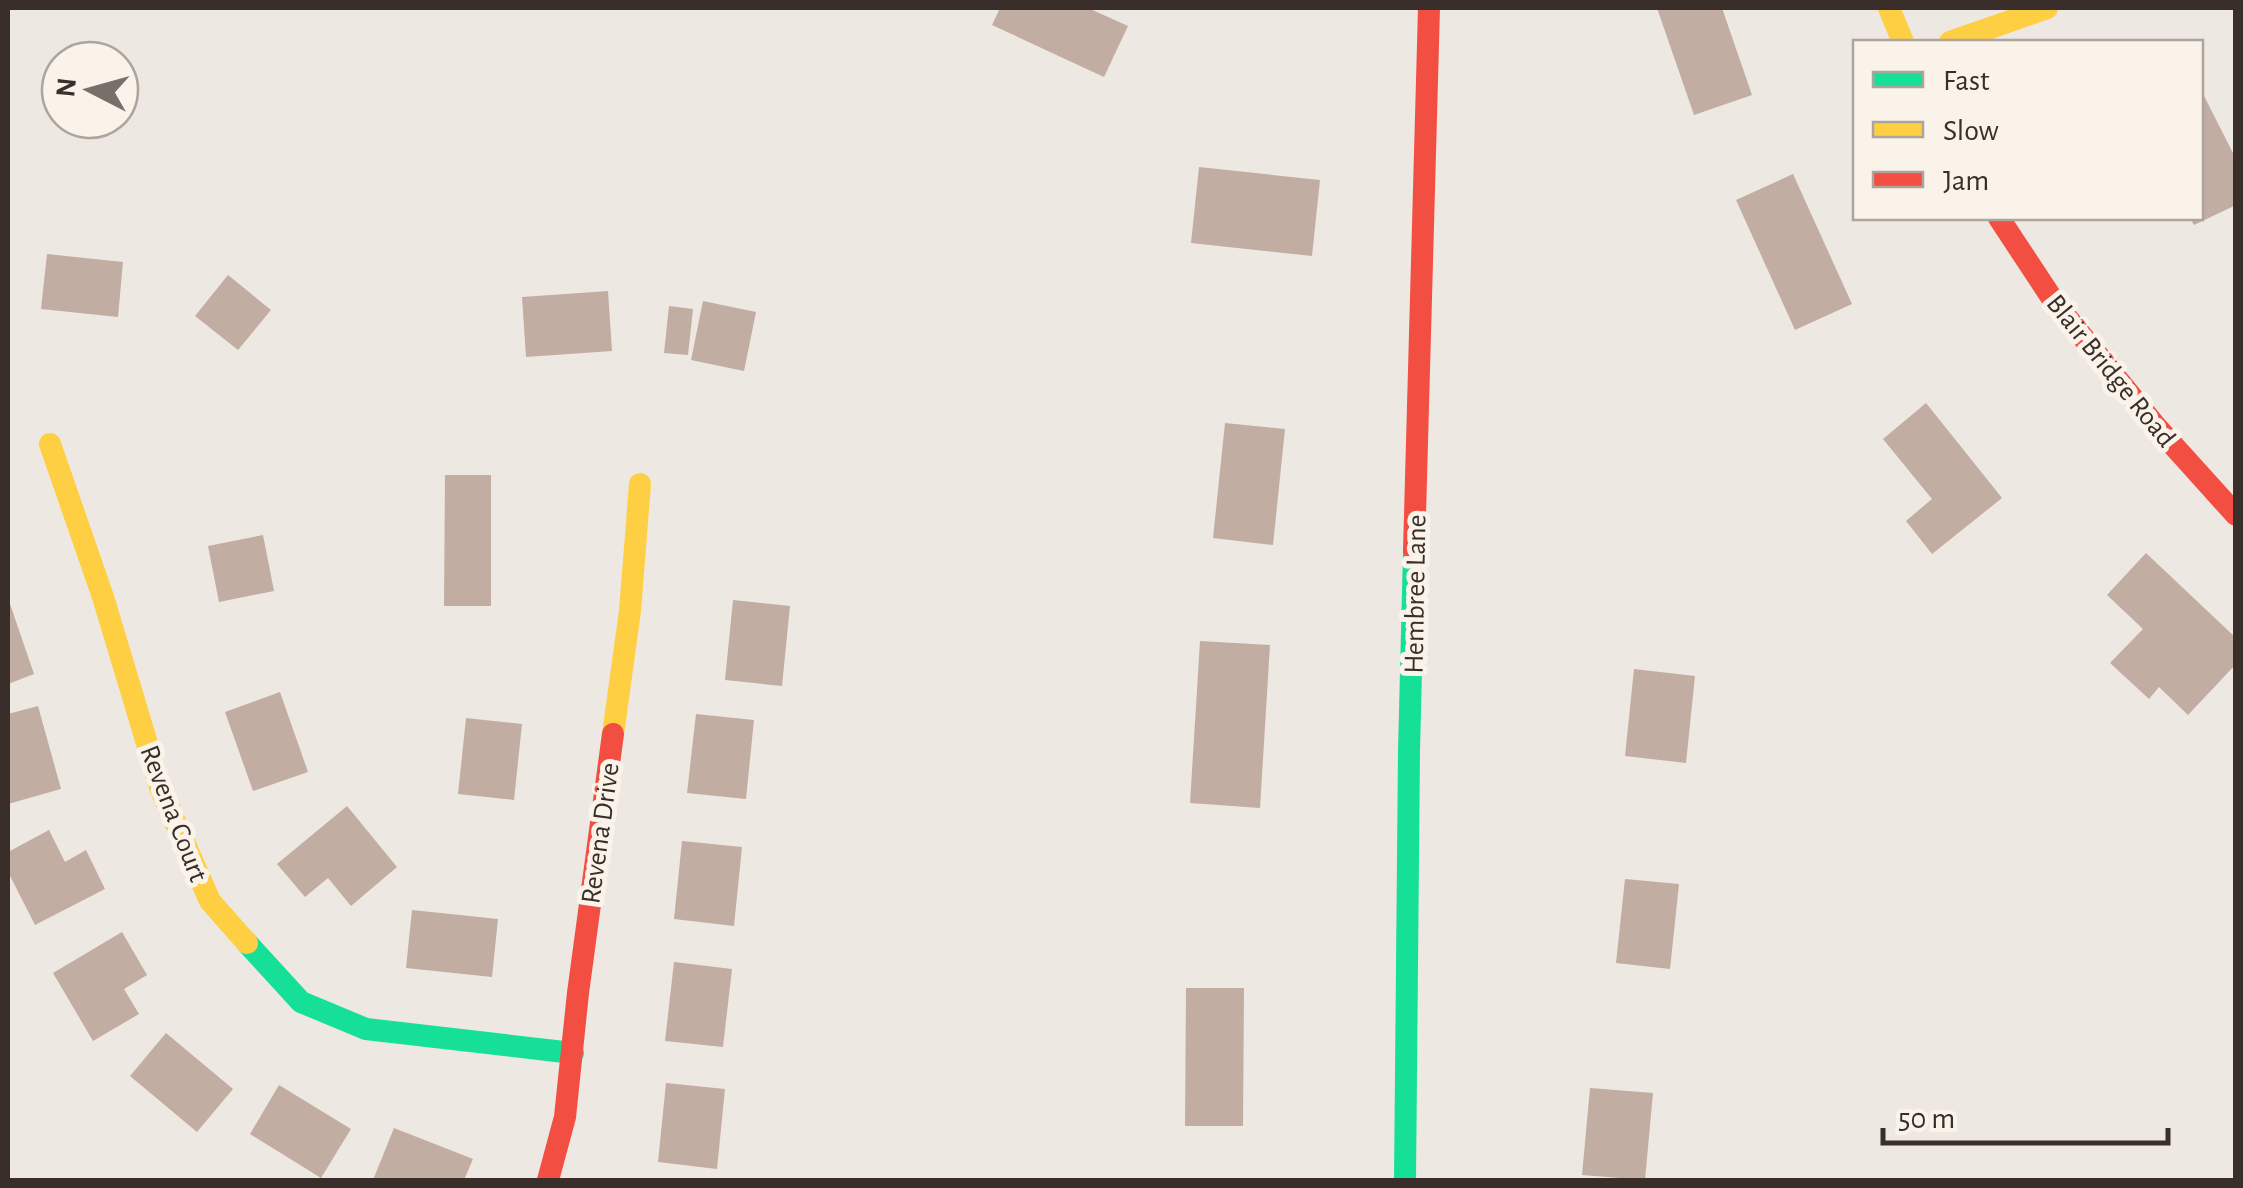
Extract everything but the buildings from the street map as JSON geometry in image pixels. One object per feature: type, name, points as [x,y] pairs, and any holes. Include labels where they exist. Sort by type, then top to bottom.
[{"type":"street","name":"Hembree Lane","points":[[1405,1180],[1410,751],[1428,8]]},
{"type":"street","points":[[1890,8],[1902,40]]},
{"type":"street","points":[[1956,40],[2047,8]]},
{"type":"street","name":"Blair Bridge Road","points":[[2000,220],[2055,303],[2154,424],[2236,515]]},
{"type":"street","name":"Revena Court","points":[[50,444],[161,790],[210,901],[301,1002],[366,1029],[572,1053]]},
{"type":"street","name":"Revena Drive","points":[[548,1180],[564,1117],[630,612],[640,484]]},
{"type":"traffic: fast","points":[[1405,1180],[1414,551]]},
{"type":"traffic: fast","points":[[247,943],[301,1002],[366,1029],[573,1053]]},
{"type":"traffic: slow","points":[[1889,8],[1902,40]]},
{"type":"traffic: slow","points":[[1956,40],[2047,8]]},
{"type":"traffic: slow","points":[[50,444],[103,597],[161,790],[210,901],[247,943]]},
{"type":"traffic: slow","points":[[613,734],[630,611],[640,484]]},
{"type":"traffic: jam","points":[[1414,551],[1429,8]]},
{"type":"traffic: jam","points":[[2000,220],[2055,303],[2154,424],[2236,515]]},
{"type":"traffic: jam","points":[[548,1180],[565,1117],[613,734]]}]
